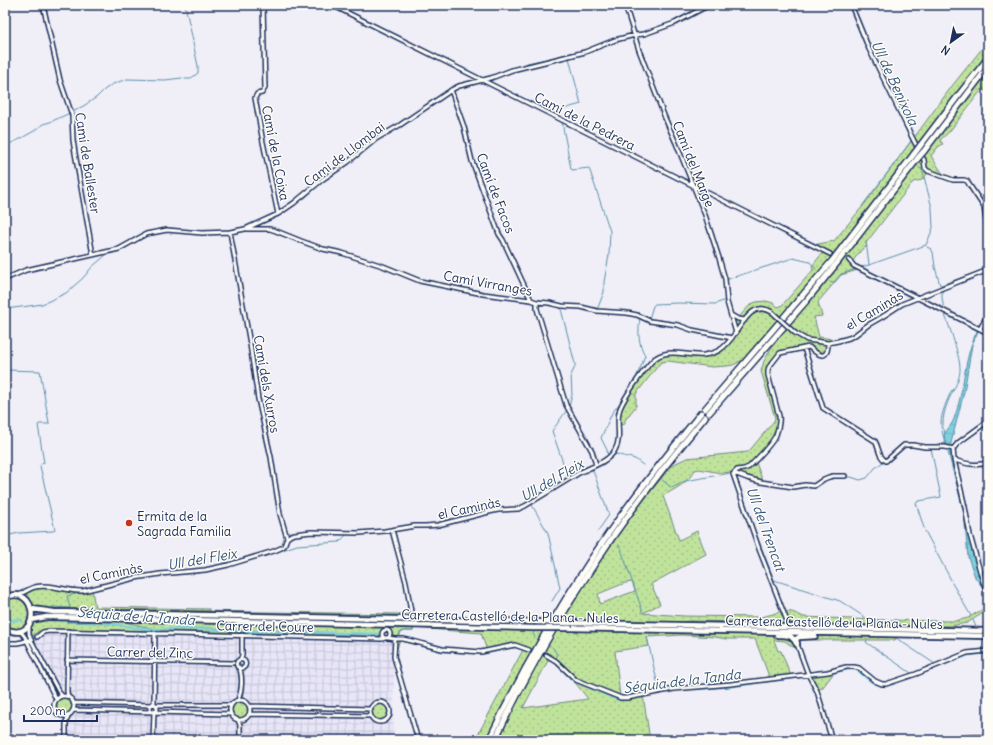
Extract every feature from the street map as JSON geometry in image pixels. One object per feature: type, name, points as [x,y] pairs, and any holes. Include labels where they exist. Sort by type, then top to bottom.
[{"type":"highway","points":[[489,740],[535,650],[592,557],[622,515],[659,465],[705,413],[832,261],[916,156],[958,96],[988,58]]},
{"type":"highway","points":[[922,148],[988,67]]},
{"type":"highway","points":[[495,740],[532,667],[597,560],[626,518],[705,413]]},
{"type":"main road","points":[[5,598],[9,596],[17,596],[22,598],[32,609],[30,622],[24,629],[18,632],[5,629]]},
{"type":"main road","name":"Carretera Castelló de la Plana - Nules","points":[[32,609],[54,612],[988,631]]},
{"type":"main road","name":"Carretera Castelló de la Plana - Nules","points":[[30,622],[46,617],[61,617],[533,628],[988,636]]},
{"type":"main road","points":[[5,634],[10,631]]},
{"type":"main road","points":[[714,631],[787,636],[792,637],[797,644]]},
{"type":"main road","points":[[797,644],[797,638],[803,636],[896,634]]},
{"type":"street","name":"Camí de Ballester","points":[[43,5],[60,80],[72,115],[73,140],[93,255]]},
{"type":"street","name":"Camí de la Coixa","points":[[262,5],[265,88],[262,93],[257,94],[256,98],[263,142],[278,214]]},
{"type":"street","name":"Camí de la Pedrera","points":[[332,5],[830,254]]},
{"type":"street","name":"Camí del Marge","points":[[625,5],[665,118],[705,215],[725,279],[730,315],[736,333]]},
{"type":"street","name":"Camí de Llombai","points":[[5,279],[26,270],[119,249],[146,234],[162,230],[202,233],[230,232],[245,229],[278,214],[323,179],[348,162],[376,139],[459,86],[512,70],[585,52],[615,40],[644,34],[675,23],[710,5]]},
{"type":"street","points":[[851,5],[869,48],[924,160],[925,168],[928,171],[949,179],[964,180],[967,182],[984,207],[988,233]]},
{"type":"street","name":"Camí de Facos","points":[[451,90],[464,126],[472,161],[499,234],[531,300]]},
{"type":"street","name":"Camí Virranges","points":[[245,229],[270,229],[301,241],[383,266],[420,281],[483,294],[531,300],[562,306],[581,307],[597,311],[627,313],[637,315],[650,321],[678,325],[692,330],[732,338]]},
{"type":"street","name":"Camí dels Xurros","points":[[230,232],[250,344],[258,399],[271,457],[280,514],[286,538]]},
{"type":"street","points":[[849,260],[854,266],[988,333]]},
{"type":"street","name":"el Caminàs","points":[[30,589],[40,586],[47,586],[83,591],[129,579],[160,574],[205,570],[282,548],[286,538],[295,534],[311,532],[359,533],[415,526],[438,525],[498,510],[518,509],[606,459],[614,451],[618,444],[618,419],[620,406],[652,362],[662,354],[675,352],[704,355],[721,350],[753,310],[762,308],[772,312],[795,333],[807,340],[828,343],[838,341],[855,335],[897,306],[988,270]]},
{"type":"street","points":[[537,302],[537,309],[566,405],[592,451],[596,465]]},
{"type":"street","points":[[980,329],[988,314]]},
{"type":"street","points":[[730,315],[738,319],[745,320]]},
{"type":"street","points":[[734,473],[737,470],[749,467],[777,432],[780,418],[768,375],[769,367],[780,353],[809,347],[817,354],[823,355],[828,350],[828,343]]},
{"type":"street","points":[[804,348],[823,408],[875,441],[883,460],[887,460],[905,445],[945,447],[953,449]]},
{"type":"street","points":[[988,421],[958,442],[953,449],[970,536],[983,582],[988,591]]},
{"type":"street","points":[[954,460],[970,465],[988,463]]},
{"type":"street","points":[[734,473],[761,482],[794,487],[805,485],[814,486],[829,477],[845,476]]},
{"type":"street","points":[[734,473],[733,474],[759,549],[787,622]]},
{"type":"street","points":[[392,530],[406,582],[411,612]]},
{"type":"street","points":[[17,596],[30,589]]},
{"type":"street","points":[[26,601],[26,594],[30,589]]},
{"type":"street","points":[[30,622],[29,634],[32,642],[59,692],[63,696],[68,697]]},
{"type":"street","points":[[390,634],[386,638],[382,635],[385,630],[389,631],[395,639],[394,657],[418,740]]},
{"type":"street","points":[[66,722],[73,710],[73,703],[68,697],[67,692],[68,631]]},
{"type":"street","name":"Carrer del Coure","points":[[37,637],[43,632],[68,631],[386,638],[412,640],[442,649],[481,652],[515,645],[529,650]]},
{"type":"street","points":[[18,632],[24,635],[28,646],[56,699]]},
{"type":"street","points":[[154,712],[150,710],[150,707],[153,705],[155,633]]},
{"type":"street","points":[[242,635],[242,655],[240,664],[241,694],[243,700]]},
{"type":"street","name":"Carrer del Coure","points":[[375,638],[382,635]]},
{"type":"street","points":[[5,643],[17,643],[26,640],[32,642]]},
{"type":"street","points":[[22,642],[28,646]]},
{"type":"street","points":[[797,644],[808,674],[817,691],[832,740]]},
{"type":"street","points":[[546,655],[556,661],[576,680],[621,698],[627,698],[674,689],[731,684],[828,672],[846,667],[859,668],[874,681],[886,684],[916,674],[967,653],[988,651]]},
{"type":"street","name":"Carrer del Zinc","points":[[67,660],[240,664]]},
{"type":"street","points":[[66,740],[66,722],[64,717],[58,714],[54,709],[53,705],[56,699],[63,696],[67,692]]},
{"type":"street","points":[[238,700],[247,702],[250,706],[250,714],[247,718],[240,720],[234,718],[230,710],[231,706],[238,700],[241,694]]},
{"type":"street","points":[[381,702],[384,703],[389,707],[390,713],[388,719],[382,723],[375,722],[371,716],[371,709],[374,704],[381,702]]},
{"type":"street","points":[[73,703],[231,706]]},
{"type":"street","points":[[153,705],[157,707],[157,710],[154,712],[153,740]]},
{"type":"street","points":[[250,706],[371,709]]},
{"type":"street","points":[[73,710],[231,714]]},
{"type":"street","points":[[250,714],[371,716]]},
{"type":"street","points":[[64,717],[69,715]]},
{"type":"street","points":[[240,720],[240,740]]},
{"type":"street","points":[[941,740],[988,737]]},
{"type":"shaded area","points":[[41,630],[378,635],[380,635],[383,630],[388,630],[395,638],[393,740],[63,740],[63,719],[57,717],[52,711],[51,705],[53,698],[25,646],[22,644]]},
{"type":"green space","points":[[988,41],[988,56],[918,147],[913,139],[952,86]]},
{"type":"green space","points":[[988,69],[988,93],[987,94],[983,88],[949,132],[940,140],[943,144],[938,147],[931,156],[945,177],[926,171],[928,173],[922,180],[913,182],[866,243],[867,247],[863,248],[852,262],[861,269],[841,275],[818,302],[822,316],[814,317],[819,337],[840,340],[828,343],[828,348],[823,355],[809,347],[780,353],[767,370],[779,416],[775,436],[755,460],[763,482],[731,472],[721,473],[699,469],[695,470],[692,475],[681,485],[663,496],[679,540],[697,531],[706,554],[651,584],[660,604],[643,613],[684,616],[761,617],[783,611],[792,612],[804,617],[955,621],[968,618],[988,606],[988,610],[967,623],[950,626],[563,620],[599,562],[625,524],[671,466],[687,458],[748,452],[774,421],[775,418],[761,371],[764,361],[781,335],[823,284]],"holes":[[[632,582],[635,591],[600,604],[598,594],[625,583]]]},
{"type":"green space","points":[[912,140],[917,148],[847,239],[743,360],[733,365],[712,367],[668,361],[661,362],[636,394],[636,406],[625,420],[625,424],[619,425],[619,410],[640,377],[657,357],[669,353],[697,355],[721,350],[736,333],[731,315],[737,319],[751,304],[756,302],[766,301],[773,303],[778,307],[781,306],[813,270],[812,266],[824,251],[813,245],[834,241],[863,206]]},
{"type":"green space","points":[[47,587],[72,591],[92,590],[95,607],[209,609],[210,611],[47,608],[33,604],[27,594],[29,591],[36,588]]},
{"type":"green space","points":[[27,596],[34,606],[54,609],[402,614],[422,618],[50,611],[34,608],[27,598]]},
{"type":"green space","points":[[14,598],[21,600],[26,604],[29,608],[30,614],[27,624],[23,627],[12,629],[5,627],[5,600]]},
{"type":"green space","points":[[42,619],[546,629],[487,740],[475,740],[524,648],[515,645],[487,651],[481,633],[414,628],[413,631],[402,631],[398,639],[403,639],[399,642],[396,653],[411,713],[395,660],[395,638],[388,630],[383,630],[380,635],[378,635],[50,629],[39,631],[31,638],[30,627],[32,623]]},
{"type":"green space","points":[[681,623],[953,627],[966,628]]},
{"type":"green space","points":[[555,629],[780,635],[797,640],[812,636],[893,635],[988,637],[988,639],[897,637],[895,640],[800,640],[800,645],[797,646],[798,648],[793,647],[785,641],[774,640],[778,651],[781,651],[791,676],[770,679],[755,639],[726,639],[682,635],[647,637],[649,646],[615,651],[620,697],[643,695],[650,740],[497,740],[522,689]],"holes":[[[550,657],[573,679],[588,699],[523,708]]]},
{"type":"green space","points":[[836,670],[823,687],[816,690],[809,674]]},
{"type":"green space","points":[[64,697],[70,700],[73,706],[70,712],[64,715],[58,712],[55,706],[58,700]]},
{"type":"green space","points":[[240,701],[246,704],[249,710],[246,716],[240,719],[234,716],[231,710],[234,704]]},
{"type":"green space","points":[[376,704],[384,704],[389,709],[387,720],[384,722],[376,722],[371,717],[371,709]]},
{"type":"water","points":[[978,329],[972,345],[964,392],[950,447],[946,446],[944,434],[951,425],[958,408],[969,351]]},
{"type":"water","points":[[947,448],[951,451],[980,575],[988,595],[975,577],[968,557],[964,513]]},
{"type":"waterway","points":[[185,5],[193,41]]},
{"type":"waterway","points":[[623,5],[629,22]]},
{"type":"waterway","name":"Ull de Benixola","points":[[849,5],[862,36]]},
{"type":"waterway","name":"Ull de Benixola","points":[[853,5],[875,58],[914,138]]},
{"type":"waterway","points":[[615,38],[626,36]]},
{"type":"waterway","points":[[636,37],[652,79]]},
{"type":"waterway","points":[[554,57],[586,50],[613,39]]},
{"type":"waterway","name":"Ull de Benixola","points":[[863,39],[872,58]]},
{"type":"waterway","points":[[185,79],[190,79],[198,73],[193,43]]},
{"type":"waterway","points":[[527,63],[551,58]]},
{"type":"waterway","points":[[561,117],[560,110],[581,104],[569,58]]},
{"type":"waterway","points":[[493,76],[526,64]]},
{"type":"waterway","points":[[73,112],[97,97],[113,84],[127,79],[165,80],[182,78]]},
{"type":"waterway","points":[[439,96],[453,86],[476,80]]},
{"type":"waterway","points":[[653,80],[661,104]]},
{"type":"waterway","points":[[421,109],[438,97]]},
{"type":"waterway","points":[[5,146],[34,131],[43,124],[70,113]]},
{"type":"waterway","name":"Ull de Benixola","points":[[898,113],[911,141],[900,156]]},
{"type":"waterway","points":[[562,122],[571,169],[589,168],[610,231],[609,255],[604,282],[604,292],[597,310]]},
{"type":"waterway","points":[[381,134],[393,127]]},
{"type":"waterway","points":[[322,177],[350,158],[378,135]]},
{"type":"waterway","points":[[674,135],[683,155]]},
{"type":"waterway","points":[[683,157],[691,176]]},
{"type":"waterway","name":"Ull de Benixola","points":[[862,206],[898,159]]},
{"type":"waterway","points":[[926,161],[927,168]]},
{"type":"waterway","points":[[919,168],[926,171]]},
{"type":"waterway","points":[[869,265],[926,245],[933,228],[932,208],[922,169]]},
{"type":"waterway","points":[[280,215],[306,197],[320,184]]},
{"type":"waterway","points":[[253,227],[260,227],[260,224]]},
{"type":"waterway","points":[[217,231],[244,227]]},
{"type":"waterway","points":[[149,232],[167,228]]},
{"type":"waterway","points":[[169,228],[211,231]]},
{"type":"waterway","name":"Ull de Benixola","points":[[861,267],[869,265],[866,242]]},
{"type":"waterway","points":[[110,254],[122,250],[134,243]]},
{"type":"waterway","points":[[927,247],[933,252],[935,267],[941,285]]},
{"type":"waterway","points":[[5,309],[42,304],[66,293],[106,255]]},
{"type":"waterway","points":[[720,257],[727,278]]},
{"type":"waterway","name":"Ull de Benixola","points":[[727,283],[728,279],[793,258],[810,262],[816,269]]},
{"type":"waterway","points":[[941,285],[988,268]]},
{"type":"waterway","name":"Ull de Benixola","points":[[830,282],[833,283],[841,274],[856,269]]},
{"type":"waterway","points":[[942,290],[944,310]]},
{"type":"waterway","name":"Ull de Benixola","points":[[649,319],[655,304],[715,304],[726,300]]},
{"type":"waterway","points":[[569,407],[572,395],[571,375],[575,364],[561,309],[582,309]]},
{"type":"waterway","points":[[589,310],[595,312]]},
{"type":"waterway","points":[[934,446],[945,443],[941,426],[942,415],[948,398],[957,384],[960,373],[957,350],[944,313]]},
{"type":"waterway","name":"Ull de Benixola","points":[[634,382],[645,355],[639,337],[640,318]]},
{"type":"waterway","points":[[5,370],[40,371],[49,423],[38,425],[44,463],[41,464]]},
{"type":"waterway","points":[[945,433],[943,424],[944,415],[953,391]]},
{"type":"waterway","name":"Ull de Benixola","points":[[608,455],[601,438],[612,413],[626,395]]},
{"type":"waterway","points":[[567,410],[552,431],[568,477],[567,479]]},
{"type":"waterway","points":[[899,448],[905,443],[920,445]]},
{"type":"waterway","points":[[924,528],[916,503],[919,501],[941,497],[931,448]]},
{"type":"waterway","points":[[608,460],[616,454],[635,459],[643,465]]},
{"type":"waterway","points":[[846,477],[860,480],[867,478],[875,468],[883,462]]},
{"type":"waterway","points":[[5,536],[19,533],[55,530],[40,466]]},
{"type":"waterway","points":[[592,468],[609,515],[598,531]]},
{"type":"waterway","name":"Ull del Fleix","points":[[530,504],[588,470]]},
{"type":"waterway","points":[[662,480],[672,488],[685,481],[731,473]]},
{"type":"waterway","name":"Ull del Trencat","points":[[736,475],[774,580],[840,601],[869,620],[872,620]]},
{"type":"waterway","name":"Ull del Trencat","points":[[736,475],[747,480]]},
{"type":"waterway","points":[[778,486],[786,487]]},
{"type":"waterway","points":[[532,505],[548,533],[560,588],[552,601]]},
{"type":"waterway","name":"Ull del Fleix","points":[[516,511],[522,509]]},
{"type":"waterway","name":"Ull del Fleix","points":[[405,529],[433,527]]},
{"type":"waterway","points":[[395,531],[400,554]]},
{"type":"waterway","points":[[925,531],[951,580]]},
{"type":"waterway","name":"Ull del Fleix","points":[[386,532],[391,532]]},
{"type":"waterway","name":"Ull del Fleix","points":[[244,562],[297,545],[339,542],[345,535],[348,534]]},
{"type":"waterway","points":[[619,545],[642,613]]},
{"type":"waterway","name":"Ull del Fleix","points":[[124,582],[157,576],[197,573],[239,563]]},
{"type":"waterway","points":[[952,583],[971,616],[970,617]]},
{"type":"waterway","name":"Ull del Fleix","points":[[52,607],[70,608],[67,596],[111,586]]},
{"type":"waterway","points":[[411,604],[413,609]]},
{"type":"waterway","name":"Séquia de la Tanda","points":[[6,620],[22,620]]},
{"type":"waterway","name":"Séquia de la Tanda","points":[[46,620],[101,622],[151,629],[249,631]]},
{"type":"waterway","name":"Ull del Trencat","points":[[876,620],[897,620]]},
{"type":"waterway","points":[[973,620],[976,627]]},
{"type":"waterway","name":"Séquia de la Tanda","points":[[123,621],[155,629],[208,628],[380,634]]},
{"type":"waterway","name":"Séquia de la Tanda","points":[[67,623],[100,623],[138,628]]},
{"type":"waterway","points":[[398,637],[401,631],[413,631],[413,628]]},
{"type":"waterway","name":"Séquia de la Tanda","points":[[251,631],[379,634]]},
{"type":"waterway","points":[[534,631],[533,634],[535,637]]},
{"type":"waterway","points":[[647,637],[659,690]]},
{"type":"waterway","name":"Ull del Trencat","points":[[897,637],[896,638],[935,664]]},
{"type":"waterway","points":[[867,640],[867,643],[911,673],[910,674]]},
{"type":"waterway","points":[[984,640],[988,645]]},
{"type":"waterway","name":"Séquia de la Tanda","points":[[418,644],[441,651],[481,653],[513,647],[519,648]]},
{"type":"waterway","points":[[552,647],[556,653],[556,659]]},
{"type":"waterway","name":"Séquia de la Tanda","points":[[829,673],[856,669],[872,682],[885,686],[968,655],[988,653]]},
{"type":"waterway","name":"Séquia de la Tanda","points":[[547,658],[554,661],[574,681],[619,700],[630,699]]},
{"type":"waterway","name":"Séquia de la Tanda","points":[[696,689],[733,686],[791,678]]},
{"type":"waterway","points":[[971,740],[981,738]]},
{"type":"place","name":"Ermita de la Sagrada Familia","points":[[129,523]]}]
